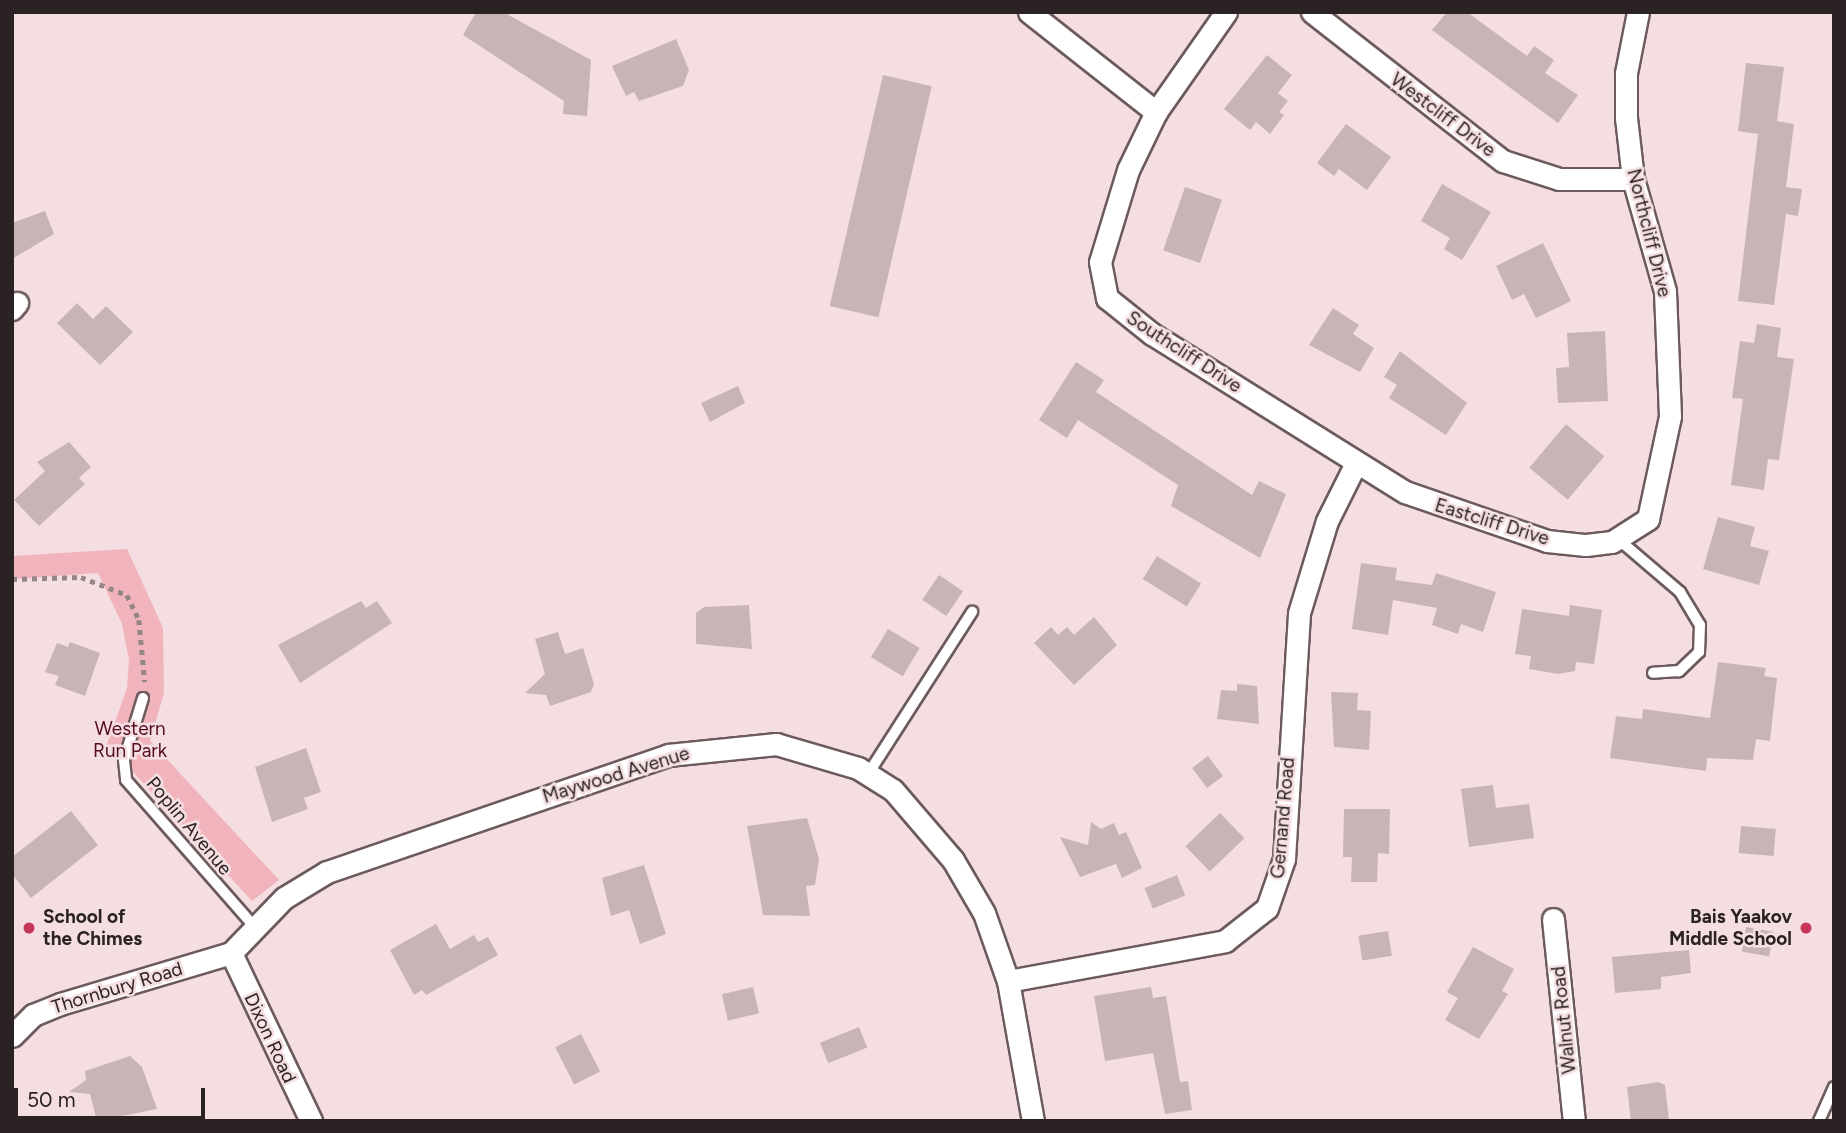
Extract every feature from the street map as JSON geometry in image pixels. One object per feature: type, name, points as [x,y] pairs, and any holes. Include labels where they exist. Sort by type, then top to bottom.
[{"type":"street","points":[[1029,12],[1156,112]]},
{"type":"street","name":"Southcliff Drive","points":[[1226,12],[1156,112],[1107,234],[1100,280],[1107,298],[1356,463]]},
{"type":"street","name":"Westcliff Drive","points":[[1312,12],[1503,160],[1559,179],[1633,179]]},
{"type":"street","name":"Northcliff Drive","points":[[1626,535],[1656,502],[1673,381],[1665,291],[1633,179],[1626,73],[1638,12]]},
{"type":"street","name":"Eastcliff Drive","points":[[1356,463],[1441,510],[1536,538],[1586,545],[1626,535]]},
{"type":"street","name":"Gernand Road","points":[[1008,981],[1225,941],[1267,908],[1284,859],[1299,614],[1327,522],[1356,463]]},
{"type":"street","name":"Maywood Avenue","points":[[230,953],[254,926],[327,872],[668,755],[776,744],[868,775],[922,819],[953,860],[984,913],[1008,981],[1033,1121]]},
{"type":"street","name":"Walnut Road","points":[[1553,919],[1574,1121]]},
{"type":"street","name":"Thornbury Road","points":[[12,1036],[33,1015],[230,953]]},
{"type":"street","name":"Dixon Road","points":[[230,953],[311,1121]]},
{"type":"lane","points":[[1626,535],[1679,592],[1700,625],[1699,652],[1679,671],[1653,673]]},
{"type":"lane","points":[[868,775],[972,612]]},
{"type":"lane","name":"Poplin Avenue","points":[[143,698],[124,760],[126,780],[254,926]]},
{"type":"lane","points":[[12,1023],[33,1015]]},
{"type":"lane","points":[[1819,1121],[1834,1087]]},
{"type":"path","points":[[12,579],[81,577],[127,595],[145,655],[143,698]]},
{"type":"green space","name":"Western Run Park","points":[[127,549],[163,628],[164,693],[150,741],[279,880],[252,901],[107,744],[127,688],[129,660],[122,624],[98,573],[12,579],[12,556]]},
{"type":"building","points":[[476,12],[503,12],[591,60],[587,116],[563,114],[564,101],[463,35]]},
{"type":"building","points":[[1447,12],[1467,12],[1527,56],[1534,46],[1554,60],[1545,73],[1578,95],[1558,123],[1432,30]]},
{"type":"building","points":[[676,39],[689,70],[683,86],[639,101],[634,92],[626,96],[612,66]]},
{"type":"building","points":[[1267,55],[1292,75],[1278,93],[1288,101],[1279,112],[1284,115],[1270,134],[1256,122],[1250,130],[1224,109]]},
{"type":"building","points":[[1746,63],[1784,67],[1777,121],[1794,124],[1786,187],[1802,189],[1798,216],[1786,214],[1774,305],[1738,301],[1758,134],[1738,131]]},
{"type":"building","points":[[883,75],[932,86],[878,317],[830,306]]},
{"type":"building","points":[[1346,124],[1391,157],[1367,190],[1339,169],[1334,176],[1317,163]]},
{"type":"building","points":[[1442,184],[1491,212],[1462,260],[1444,249],[1450,238],[1421,221]]},
{"type":"building","points":[[1185,187],[1222,200],[1200,263],[1163,250]]},
{"type":"building","points":[[45,211],[54,234],[12,259],[12,223]]},
{"type":"building","points":[[1543,243],[1571,301],[1536,318],[1524,294],[1512,300],[1496,266]]},
{"type":"building","points":[[77,303],[93,319],[106,306],[133,332],[100,365],[57,323]]},
{"type":"building","points":[[1333,308],[1359,325],[1353,334],[1374,348],[1360,372],[1309,345]]},
{"type":"building","points":[[1757,324],[1781,328],[1777,357],[1794,359],[1779,460],[1768,459],[1764,490],[1731,485],[1743,399],[1732,398],[1740,341],[1754,343]]},
{"type":"building","points":[[1605,331],[1608,401],[1558,403],[1556,368],[1569,367],[1567,333]]},
{"type":"building","points":[[1400,351],[1467,403],[1446,435],[1389,398],[1397,385],[1384,377]]},
{"type":"building","points":[[1076,362],[1104,380],[1096,392],[1252,495],[1259,481],[1286,494],[1260,558],[1171,506],[1178,485],[1078,420],[1067,438],[1039,420]]},
{"type":"building","points":[[738,386],[745,403],[710,422],[701,403]]},
{"type":"building","points":[[1566,424],[1604,456],[1568,500],[1529,468]]},
{"type":"building","points":[[69,442],[91,467],[79,478],[85,484],[39,526],[14,500],[45,471],[37,462]]},
{"type":"building","points":[[1718,517],[1755,527],[1750,546],[1769,551],[1759,585],[1703,569]]},
{"type":"building","points":[[1157,556],[1201,584],[1187,606],[1143,579]]},
{"type":"building","points":[[1361,563],[1397,568],[1395,580],[1432,585],[1436,573],[1496,592],[1483,632],[1461,624],[1458,634],[1432,625],[1437,608],[1393,600],[1388,635],[1352,629]]},
{"type":"building","points":[[939,575],[963,591],[946,616],[922,600]]},
{"type":"building","points":[[361,601],[366,608],[377,601],[392,623],[300,683],[278,645]]},
{"type":"building","points":[[749,605],[752,649],[696,644],[696,613],[704,607]]},
{"type":"building","points":[[1570,605],[1602,610],[1594,664],[1576,662],[1575,671],[1558,674],[1529,669],[1531,656],[1515,654],[1522,609],[1569,616]]},
{"type":"building","points":[[1094,617],[1117,645],[1074,685],[1034,643],[1051,627],[1058,635],[1067,627],[1074,635]]},
{"type":"building","points":[[888,629],[920,648],[903,676],[871,657]]},
{"type":"building","points":[[558,632],[565,654],[583,648],[594,684],[591,692],[550,706],[546,695],[525,693],[545,674],[535,639]]},
{"type":"building","points":[[70,642],[100,653],[85,696],[55,685],[59,676],[45,672],[57,643],[68,647]]},
{"type":"building","points":[[1718,662],[1766,668],[1764,676],[1777,678],[1770,741],[1756,739],[1753,760],[1707,758],[1706,771],[1610,758],[1616,716],[1642,719],[1643,709],[1710,718]]},
{"type":"building","points":[[1237,684],[1257,686],[1259,724],[1217,719],[1221,690],[1237,691]]},
{"type":"building","points":[[1331,692],[1358,693],[1357,710],[1371,711],[1369,750],[1334,747]]},
{"type":"building","points":[[306,748],[321,792],[304,798],[308,809],[272,822],[255,767]]},
{"type":"building","points":[[1208,756],[1223,776],[1207,788],[1192,768]]},
{"type":"building","points":[[1493,785],[1496,808],[1529,804],[1534,838],[1469,847],[1461,789]]},
{"type":"building","points":[[1344,809],[1390,809],[1389,854],[1378,853],[1377,882],[1351,882],[1352,857],[1343,857]]},
{"type":"building","points":[[71,811],[98,845],[31,898],[12,874],[12,857]]},
{"type":"building","points":[[1220,813],[1244,838],[1210,872],[1185,846]]},
{"type":"building","points":[[807,818],[819,859],[815,885],[806,886],[810,916],[763,915],[747,826]]},
{"type":"building","points":[[1091,822],[1101,829],[1114,823],[1119,835],[1126,832],[1142,868],[1122,878],[1116,864],[1080,877],[1060,837],[1088,845]]},
{"type":"building","points":[[1741,826],[1776,829],[1774,856],[1739,853]]},
{"type":"building","points":[[644,865],[666,934],[640,944],[629,910],[611,916],[602,878]]},
{"type":"building","points":[[1177,875],[1185,895],[1153,909],[1145,888]]},
{"type":"building","points":[[436,924],[450,949],[474,935],[478,942],[488,937],[498,955],[426,995],[422,990],[414,995],[390,950]]},
{"type":"building","points":[[1746,927],[1774,932],[1769,956],[1742,952]]},
{"type":"building","points":[[1388,931],[1392,956],[1362,960],[1358,936]]},
{"type":"building","points":[[1473,947],[1514,969],[1502,991],[1508,994],[1479,1039],[1445,1020],[1458,998],[1447,992]]},
{"type":"building","points":[[1689,950],[1691,973],[1661,977],[1661,989],[1615,993],[1612,957]]},
{"type":"building","points":[[753,987],[759,1013],[728,1021],[722,994]]},
{"type":"building","points":[[1151,987],[1153,998],[1166,996],[1180,1082],[1188,1081],[1192,1110],[1165,1114],[1153,1053],[1105,1061],[1094,996]]},
{"type":"building","points":[[859,1027],[867,1047],[828,1063],[820,1043]]},
{"type":"building","points":[[581,1034],[600,1071],[574,1085],[555,1047]]},
{"type":"building","points":[[130,1056],[142,1067],[157,1109],[97,1121],[90,1094],[69,1092],[86,1080],[85,1071]]},
{"type":"building","points":[[1658,1082],[1665,1085],[1669,1121],[1631,1121],[1627,1087]]},
{"type":"place","name":"School of the Chimes","points":[[29,928]]},
{"type":"place","name":"Bais Yaakov Middle School","points":[[1806,928]]}]
